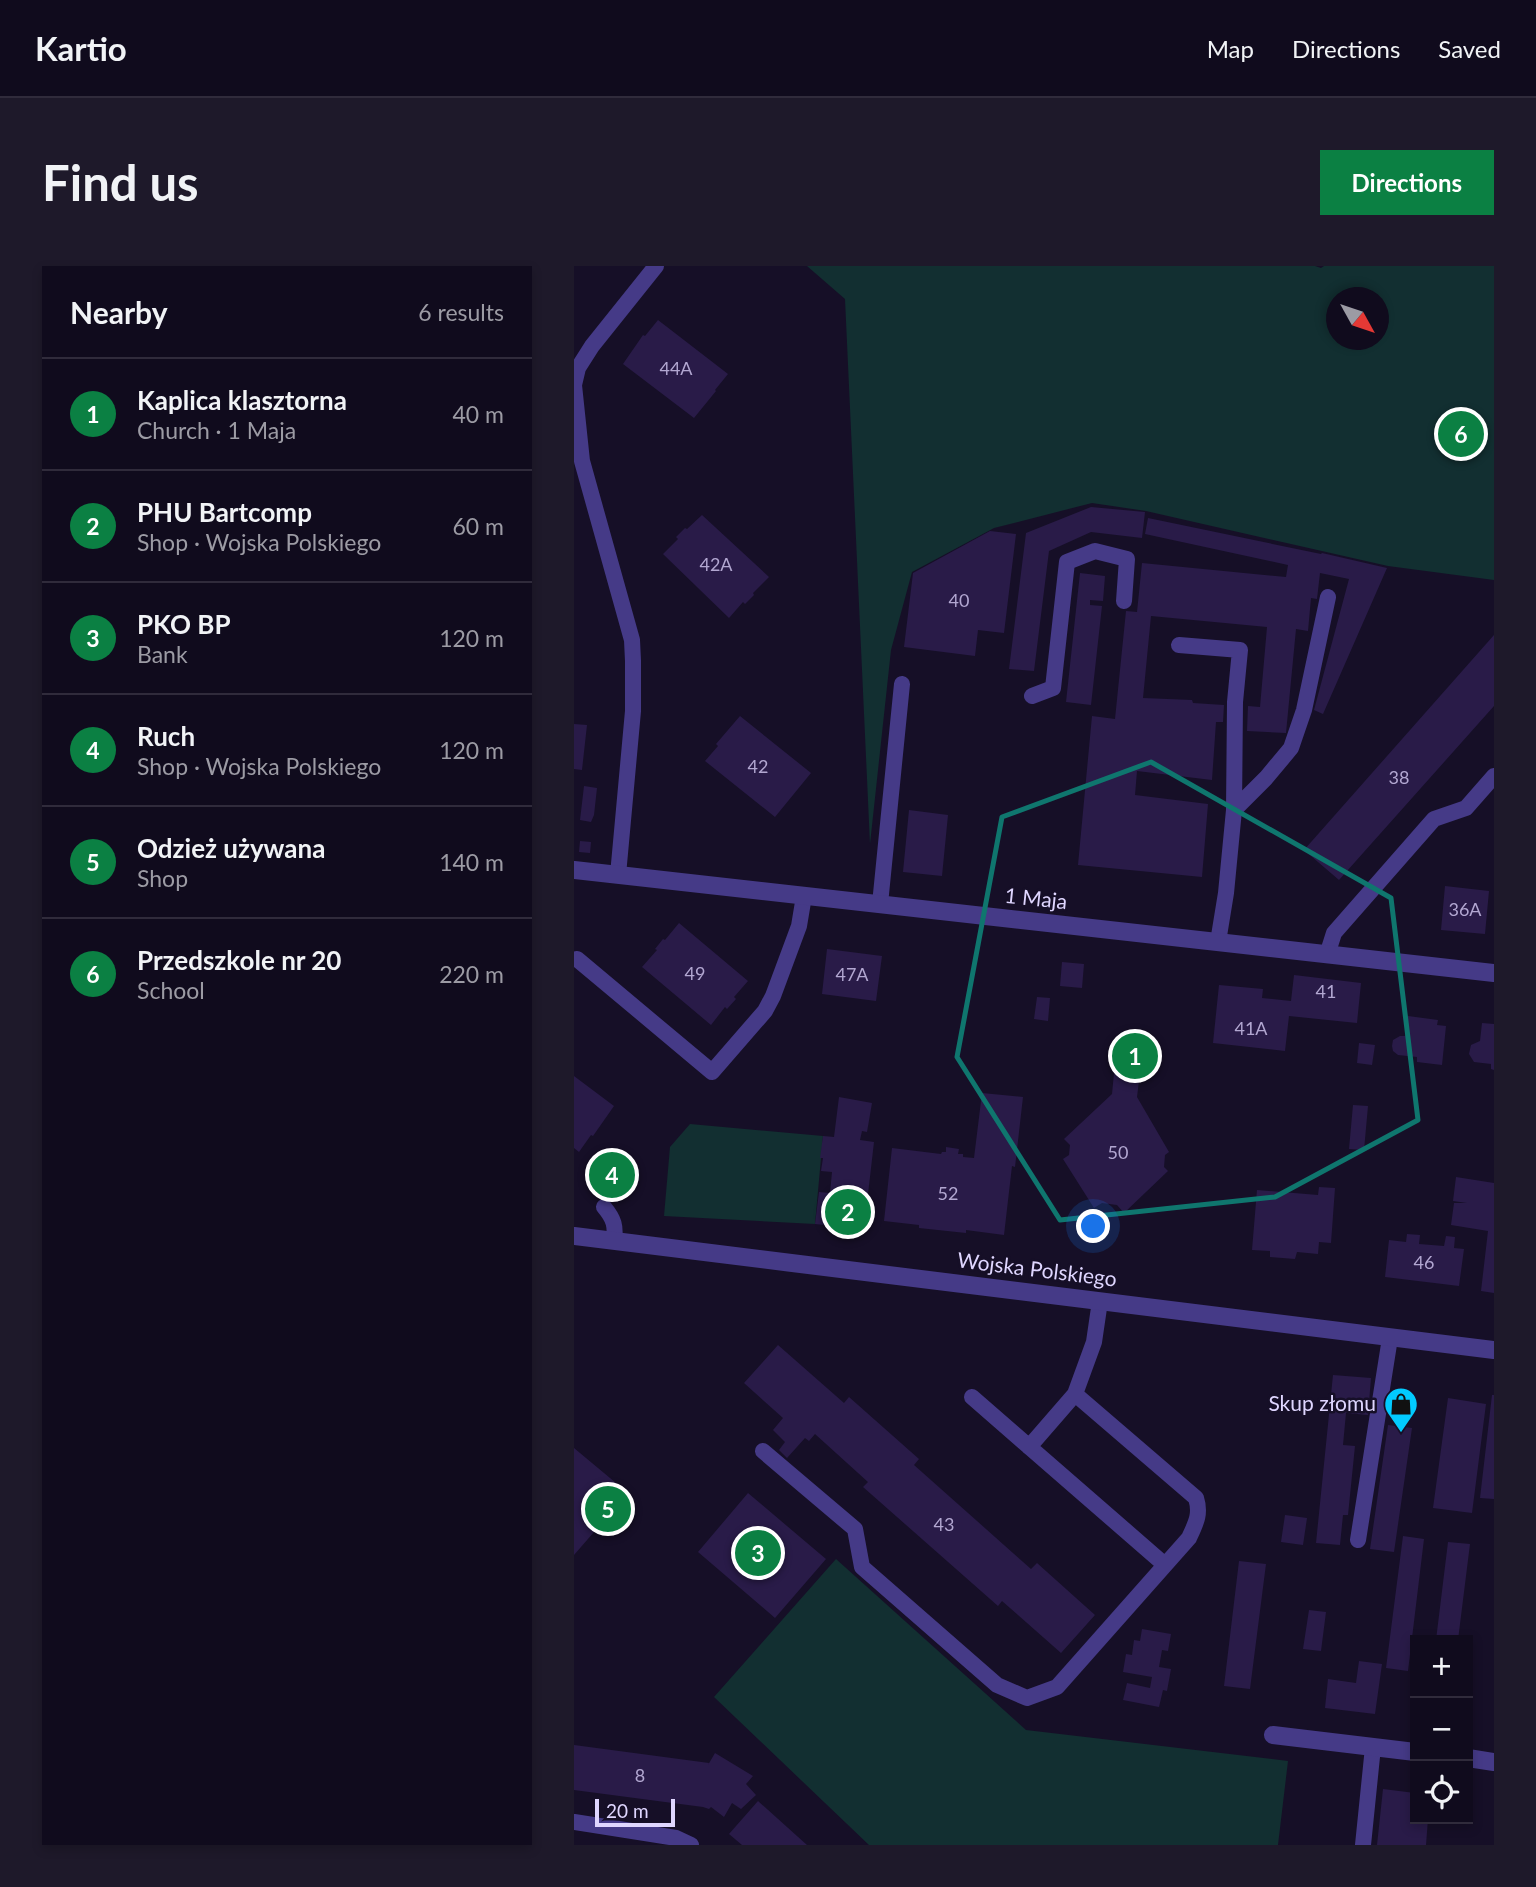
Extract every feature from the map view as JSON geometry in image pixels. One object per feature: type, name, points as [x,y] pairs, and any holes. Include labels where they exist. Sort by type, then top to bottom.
[{"type":"street","name":"1 Maja","points":[[574,870],[1494,974]]},
{"type":"street","name":"Wojska Polskiego","points":[[574,1236],[1494,1350]]},
{"type":"street","points":[[1273,1735],[1410,1751]]},
{"type":"street","points":[[1473,1759],[1494,1762]]},
{"type":"lane","points":[[618,876],[633,711],[634,661],[632,640],[582,461],[574,384],[578,368],[592,346],[656,266]]},
{"type":"lane","points":[[1032,696],[1053,688],[1067,562],[1095,551],[1127,559],[1124,601]]},
{"type":"lane","points":[[1234,810],[1291,748],[1304,710],[1328,597]]},
{"type":"lane","points":[[1179,645],[1240,650],[1235,702],[1234,810],[1218,942]]},
{"type":"lane","points":[[880,904],[902,684]]},
{"type":"lane","points":[[1327,955],[1334,933],[1434,819],[1466,808],[1494,776]]},
{"type":"lane","points":[[577,959],[712,1072],[765,1011],[773,996],[799,926],[804,896]]},
{"type":"lane","points":[[604,1207],[612,1216],[616,1227],[614,1241]]},
{"type":"lane","points":[[1029,1447],[1075,1394],[1094,1342],[1100,1301]]},
{"type":"lane","points":[[1358,1540],[1390,1338]]},
{"type":"lane","points":[[763,1451],[855,1529],[862,1567],[996,1685],[1027,1698],[1057,1687],[1189,1538],[1199,1518],[1196,1498],[1075,1394]]},
{"type":"lane","points":[[972,1397],[1165,1565]]},
{"type":"lane","points":[[1363,1845],[1373,1747]]},
{"type":"lane","points":[[574,1822],[676,1838],[691,1845]]},
{"type":"highlighted area","points":[[1151,762],[1391,898],[1418,1120],[1275,1197],[1060,1220],[957,1057],[1002,817]]},
{"type":"green space","points":[[807,266],[1494,266],[1494,580],[1388,566],[1146,511],[1092,503],[994,528],[912,572],[891,650],[870,844],[845,299]]},
{"type":"green space","points":[[690,1124],[823,1136],[815,1224],[664,1216],[670,1147]]},
{"type":"green space","points":[[836,1559],[1026,1730],[1288,1761],[1278,1845],[869,1845],[714,1697]]},
{"type":"building","points":[[658,320],[728,374],[694,418],[623,364],[643,335],[645,336]]},
{"type":"building","points":[[1091,507],[1145,512],[1142,538],[1091,532],[1049,551],[1034,671],[1009,669],[1026,533]]},
{"type":"building","points":[[702,515],[769,577],[729,618],[663,554],[685,528]]},
{"type":"building","points":[[1148,518],[1387,568],[1323,714],[1314,710],[1349,579],[1320,573],[1317,599],[1311,598],[1308,631],[1296,629],[1286,733],[1247,731],[1248,706],[1260,707],[1267,627],[1151,616],[1143,698],[1192,700],[1193,703],[1224,705],[1223,722],[1216,722],[1212,780],[1137,771],[1135,795],[1208,804],[1202,877],[1078,865],[1092,716],[1115,719],[1126,611],[1137,612],[1142,563],[1286,577],[1288,565],[1145,534]]},
{"type":"building","points":[[990,531],[1016,534],[1004,633],[978,630],[975,656],[904,647],[913,573]]},
{"type":"building","points":[[1080,573],[1105,576],[1103,601],[1090,600],[1090,605],[1102,606],[1091,705],[1066,702]]},
{"type":"building","points":[[1494,635],[1494,706],[1339,880],[1304,850]]},
{"type":"building","points":[[740,716],[811,773],[775,817],[705,761]]},
{"type":"building","points":[[574,724],[587,725],[582,770],[574,769]]},
{"type":"building","points":[[584,786],[597,788],[591,822],[580,820]]},
{"type":"building","points":[[909,810],[948,815],[942,876],[903,872]]},
{"type":"building","points":[[580,841],[591,842],[590,853],[579,852]]},
{"type":"building","points":[[1445,886],[1489,891],[1485,934],[1441,930]]},
{"type":"building","points":[[679,923],[748,981],[734,997],[736,999],[727,1009],[725,1007],[711,1025],[642,967]]},
{"type":"building","points":[[827,949],[882,956],[876,1001],[822,994]]},
{"type":"building","points":[[1062,962],[1084,964],[1082,988],[1060,986]]},
{"type":"building","points":[[1294,975],[1361,983],[1357,1023],[1289,1016],[1285,1051],[1213,1043],[1219,985],[1263,989],[1262,998],[1291,1001]]},
{"type":"building","points":[[1037,997],[1050,998],[1048,1021],[1034,1019]]},
{"type":"building","points":[[1408,1016],[1438,1020],[1437,1025],[1446,1026],[1442,1065],[1417,1062],[1417,1057],[1398,1055],[1393,1051],[1393,1040],[1405,1036]]},
{"type":"building","points":[[1482,1023],[1494,1024],[1494,1070],[1491,1069],[1491,1064],[1474,1062],[1469,1054],[1471,1045],[1480,1041]]},
{"type":"building","points":[[1117,1042],[1145,1046],[1137,1097],[1169,1152],[1165,1155],[1164,1167],[1168,1171],[1124,1213],[1117,1205],[1102,1203],[1094,1208],[1063,1159],[1069,1155],[1070,1145],[1064,1139],[1112,1094]]},
{"type":"building","points":[[1359,1043],[1375,1045],[1372,1065],[1357,1063]]},
{"type":"building","points":[[574,1076],[614,1106],[579,1152],[574,1148]]},
{"type":"building","points":[[982,1093],[1023,1097],[1004,1235],[919,1228],[919,1225],[884,1221],[892,1148],[941,1154],[946,1152],[946,1147],[959,1149],[958,1154],[963,1154],[963,1157],[974,1158]]},
{"type":"building","points":[[839,1097],[872,1103],[867,1132],[862,1131],[860,1140],[874,1142],[864,1229],[815,1224],[819,1192],[830,1193],[832,1172],[821,1171],[823,1158],[820,1158],[823,1136],[834,1137]]},
{"type":"building","points":[[1353,1105],[1368,1106],[1364,1150],[1349,1149]]},
{"type":"building","points":[[610,1167],[621,1176],[615,1183],[604,1174]]},
{"type":"building","points":[[1456,1177],[1494,1183],[1494,1293],[1481,1291],[1488,1231],[1451,1225],[1454,1203],[1467,1203],[1453,1201]]},
{"type":"building","points":[[1319,1187],[1335,1188],[1331,1243],[1319,1242],[1318,1254],[1297,1252],[1295,1259],[1270,1257],[1270,1251],[1252,1250],[1257,1190],[1318,1195]]},
{"type":"building","points":[[1407,1234],[1420,1235],[1419,1244],[1444,1246],[1446,1236],[1455,1237],[1454,1248],[1464,1249],[1459,1286],[1385,1277],[1389,1240],[1406,1242]]},
{"type":"building","points":[[778,1345],[844,1403],[849,1397],[919,1459],[914,1465],[1031,1569],[1037,1563],[1095,1615],[1061,1653],[1002,1601],[998,1606],[863,1487],[868,1482],[815,1434],[809,1441],[805,1438],[787,1458],[779,1450],[785,1442],[773,1430],[783,1418],[744,1383]]},
{"type":"building","points":[[1333,1375],[1371,1378],[1368,1415],[1346,1413],[1343,1445],[1355,1446],[1348,1515],[1343,1515],[1340,1545],[1316,1543]]},
{"type":"building","points":[[1494,1395],[1494,1499],[1480,1498]]},
{"type":"building","points":[[1448,1398],[1486,1404],[1472,1513],[1433,1508]]},
{"type":"building","points":[[1388,1425],[1412,1428],[1394,1552],[1370,1549]]},
{"type":"building","points":[[574,1448],[628,1493],[574,1555]]},
{"type":"building","points":[[748,1493],[826,1559],[775,1618],[698,1552]]},
{"type":"building","points":[[1285,1515],[1307,1518],[1303,1545],[1281,1542]]},
{"type":"building","points":[[1403,1536],[1424,1539],[1412,1635],[1410,1635],[1408,1671],[1386,1668]]},
{"type":"building","points":[[1448,1542],[1470,1544],[1459,1635],[1437,1635]]},
{"type":"building","points":[[1239,1561],[1266,1564],[1250,1689],[1224,1686]]},
{"type":"building","points":[[1309,1610],[1326,1612],[1321,1651],[1303,1649]]},
{"type":"building","points":[[1142,1629],[1171,1634],[1168,1651],[1162,1650],[1159,1667],[1171,1669],[1167,1691],[1163,1690],[1159,1707],[1123,1700],[1127,1683],[1150,1688],[1152,1677],[1123,1672],[1126,1654],[1132,1655],[1134,1640],[1140,1641]]},
{"type":"building","points":[[1359,1661],[1382,1664],[1375,1714],[1325,1708],[1328,1679],[1356,1683]]},
{"type":"building","points":[[574,1745],[709,1763],[708,1765],[715,1753],[753,1776],[746,1784],[756,1795],[741,1809],[732,1803],[724,1817],[711,1807],[709,1809],[574,1790]]},
{"type":"building","points":[[1383,1789],[1410,1792],[1410,1824],[1428,1824],[1426,1845],[1377,1845]]},
{"type":"building","points":[[758,1801],[807,1845],[742,1845],[729,1834]]},
{"type":"place","name":"Przedszkole nr 20","points":[[1461,434]]},
{"type":"place","name":"Kaplica klasztorna","points":[[1135,1056]]},
{"type":"place","name":"Ruch","points":[[612,1175]]},
{"type":"place","name":"PHU Bartcomp","points":[[848,1212]]},
{"type":"place","name":"Skup złomu","points":[[1401,1434]]},
{"type":"place","name":"Odzież używana","points":[[608,1509]]},
{"type":"place","name":"PKO BP","points":[[758,1553]]}]
